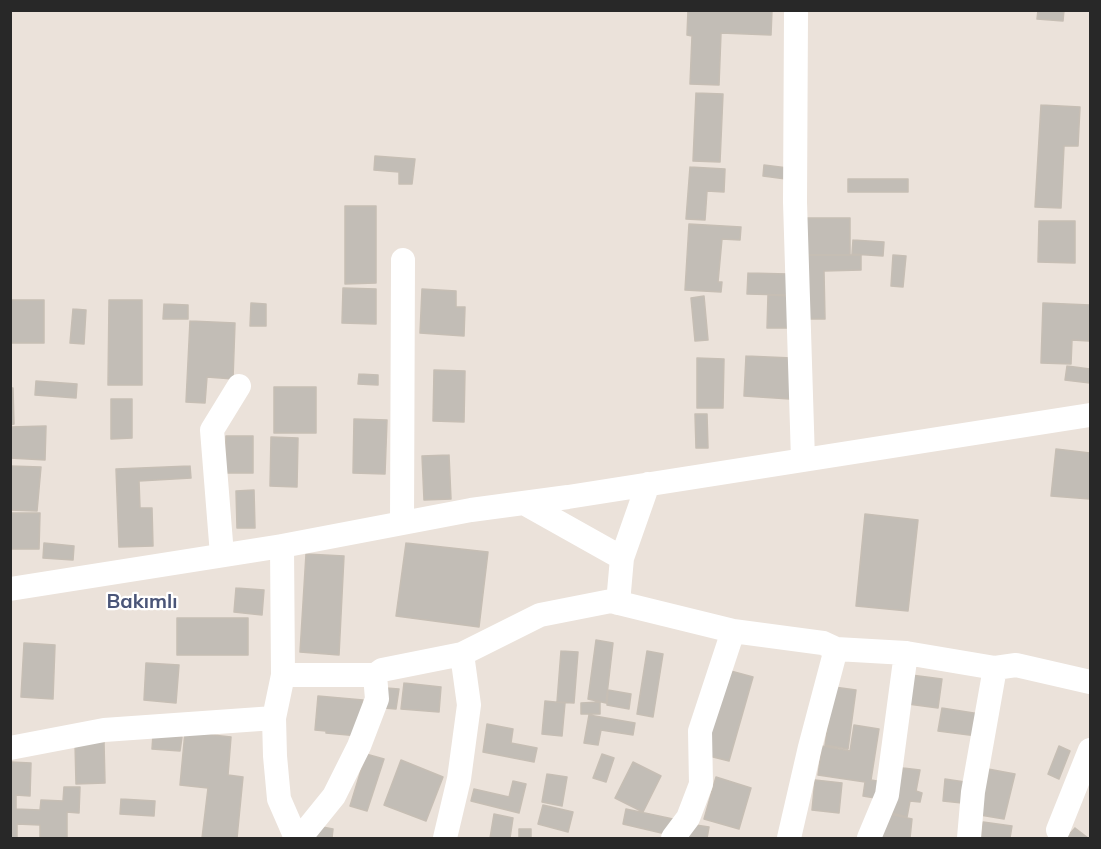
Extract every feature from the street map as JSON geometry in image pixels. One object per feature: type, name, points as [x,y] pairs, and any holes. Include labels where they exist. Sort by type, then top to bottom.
[{"type":"street","points":[[796,14],[795,202],[803,460]]},
{"type":"street","points":[[402,523],[403,260]]},
{"type":"street","points":[[222,555],[212,430],[239,386]]},
{"type":"street","points":[[10,589],[282,546],[471,510],[1090,415]]},
{"type":"street","points":[[618,603],[622,558],[648,484]]},
{"type":"street","points":[[524,502],[622,558]]},
{"type":"street","points":[[282,546],[283,675],[274,718],[275,756],[279,799],[298,838],[334,796],[359,746],[377,699],[375,675]]},
{"type":"street","points":[[283,675],[375,675],[382,670],[462,654],[540,615],[611,602],[733,631],[823,643],[836,649],[906,653],[995,668],[1016,665],[1090,681]]},
{"type":"street","points":[[673,838],[687,818],[700,784],[700,731],[733,631]]},
{"type":"street","points":[[789,838],[836,649]]},
{"type":"street","points":[[869,838],[887,795],[906,653]]},
{"type":"street","points":[[445,838],[459,779],[468,705],[462,654]]},
{"type":"street","points":[[969,838],[973,792],[995,668]]},
{"type":"street","points":[[10,748],[104,730],[274,718]]},
{"type":"street","points":[[1058,830],[1090,750]]},
{"type":"building","points":[[688,10],[772,10],[771,35],[721,33],[719,85],[690,84],[692,36],[687,35]]},
{"type":"building","points":[[1038,10],[1064,10],[1063,21],[1037,19]]},
{"type":"building","points":[[696,93],[723,94],[720,162],[693,161]]},
{"type":"building","points":[[1041,105],[1080,107],[1078,146],[1064,146],[1061,208],[1035,207]]},
{"type":"building","points":[[375,156],[415,159],[412,184],[399,184],[399,172],[374,170]]},
{"type":"building","points":[[764,165],[788,168],[786,179],[763,176]]},
{"type":"building","points":[[690,167],[725,169],[724,192],[707,191],[705,220],[686,219]]},
{"type":"building","points":[[848,179],[908,179],[908,192],[848,192]]},
{"type":"building","points":[[345,206],[376,206],[376,283],[345,284]]},
{"type":"building","points":[[805,218],[850,218],[850,255],[806,255]]},
{"type":"building","points":[[1039,221],[1075,221],[1075,263],[1038,262]]},
{"type":"building","points":[[689,224],[741,227],[740,240],[722,239],[718,282],[722,282],[721,292],[685,290]]},
{"type":"building","points":[[853,240],[884,242],[883,256],[852,254]]},
{"type":"building","points":[[806,255],[861,255],[861,270],[824,271],[825,319],[807,319]]},
{"type":"building","points":[[893,255],[906,256],[903,287],[891,286]]},
{"type":"building","points":[[748,273],[788,274],[788,295],[747,294]]},
{"type":"building","points":[[343,288],[376,289],[376,324],[342,323]]},
{"type":"building","points":[[422,289],[456,291],[456,307],[465,307],[464,336],[420,333]]},
{"type":"building","points":[[768,295],[789,296],[789,328],[767,328]]},
{"type":"building","points":[[704,296],[708,340],[695,341],[691,298]]},
{"type":"building","points":[[10,300],[44,300],[44,343],[10,343]]},
{"type":"building","points":[[109,300],[142,300],[142,385],[108,385]]},
{"type":"building","points":[[251,303],[266,304],[266,326],[250,326]]},
{"type":"building","points":[[1043,303],[1090,305],[1089,341],[1072,340],[1071,364],[1041,363]]},
{"type":"building","points":[[164,304],[188,305],[188,319],[163,319]]},
{"type":"building","points":[[73,309],[86,310],[84,344],[70,343]]},
{"type":"building","points":[[190,321],[235,323],[233,379],[207,377],[205,403],[186,402]]},
{"type":"building","points":[[746,356],[792,358],[790,399],[744,396]]},
{"type":"building","points":[[697,358],[724,359],[723,408],[697,408]]},
{"type":"building","points":[[1067,366],[1090,369],[1090,383],[1065,380]]},
{"type":"building","points":[[434,370],[465,371],[464,422],[433,421]]},
{"type":"building","points":[[359,374],[378,375],[378,385],[358,384]]},
{"type":"building","points":[[36,381],[77,384],[76,398],[35,395]]},
{"type":"building","points":[[274,387],[316,387],[316,433],[274,433]]},
{"type":"building","points":[[10,388],[13,388],[14,424],[10,425]]},
{"type":"building","points":[[111,399],[132,399],[132,438],[111,439]]},
{"type":"building","points":[[695,414],[707,414],[708,448],[696,448]]},
{"type":"building","points":[[354,419],[387,420],[385,474],[353,473]]},
{"type":"building","points":[[46,426],[45,460],[10,458],[10,427]]},
{"type":"building","points":[[226,436],[253,436],[253,473],[225,473]]},
{"type":"building","points":[[271,437],[298,438],[297,487],[270,486]]},
{"type":"building","points":[[1056,449],[1090,453],[1090,499],[1051,496]]},
{"type":"building","points":[[449,455],[451,499],[424,500],[422,456]]},
{"type":"building","points":[[10,466],[41,467],[37,511],[10,510]]},
{"type":"building","points":[[190,466],[191,478],[139,481],[140,508],[152,508],[153,546],[119,547],[116,469]]},
{"type":"building","points":[[254,490],[255,528],[237,528],[236,491]]},
{"type":"building","points":[[10,513],[40,513],[39,549],[10,549]]},
{"type":"building","points":[[865,514],[918,520],[908,611],[856,606]]},
{"type":"building","points":[[44,543],[74,546],[73,560],[43,558]]},
{"type":"building","points":[[406,543],[488,552],[479,627],[396,616]]},
{"type":"building","points":[[306,554],[344,556],[339,655],[300,652]]},
{"type":"building","points":[[236,588],[264,590],[262,615],[234,612]]},
{"type":"building","points":[[177,618],[248,618],[248,655],[177,655]]},
{"type":"building","points":[[596,640],[613,643],[606,703],[588,699]]},
{"type":"building","points":[[24,643],[55,645],[53,699],[21,697]]},
{"type":"building","points":[[561,651],[578,652],[574,703],[557,702]]},
{"type":"building","points":[[647,651],[663,654],[653,717],[637,714]]},
{"type":"building","points":[[146,663],[179,665],[176,703],[144,700]]},
{"type":"building","points":[[727,670],[753,677],[729,761],[705,755]]},
{"type":"building","points":[[911,675],[942,679],[938,708],[908,704]]},
{"type":"building","points":[[404,683],[441,687],[439,712],[401,709]]},
{"type":"building","points":[[834,687],[856,690],[848,749],[825,745]]},
{"type":"building","points":[[386,688],[399,689],[396,709],[384,708]]},
{"type":"building","points":[[608,690],[631,694],[629,709],[607,705]]},
{"type":"building","points":[[318,696],[363,700],[359,736],[315,730]]},
{"type":"building","points":[[545,701],[565,703],[562,736],[542,734]]},
{"type":"building","points":[[600,702],[600,714],[581,714],[581,703]]},
{"type":"building","points":[[942,708],[980,714],[977,736],[938,731]]},
{"type":"building","points":[[589,715],[635,723],[633,735],[601,730],[598,745],[584,743]]},
{"type":"building","points":[[487,724],[513,729],[511,743],[537,748],[534,762],[483,752]]},
{"type":"building","points":[[854,725],[879,729],[871,780],[883,782],[881,799],[863,796],[865,782],[818,775],[822,746],[850,751]]},
{"type":"building","points":[[185,732],[231,737],[228,775],[243,777],[237,838],[202,838],[208,788],[180,785]]},
{"type":"building","points":[[153,734],[182,737],[180,751],[152,749]]},
{"type":"building","points":[[104,742],[105,783],[76,784],[75,743]]},
{"type":"building","points":[[1059,746],[1070,751],[1059,779],[1048,774]]},
{"type":"building","points":[[366,754],[384,759],[367,811],[350,806]]},
{"type":"building","points":[[602,754],[614,758],[606,782],[593,778]]},
{"type":"building","points":[[401,760],[443,777],[426,821],[384,805]]},
{"type":"building","points":[[10,762],[31,763],[30,796],[16,795],[16,809],[40,810],[41,800],[63,801],[64,787],[80,787],[79,813],[67,812],[67,838],[40,838],[40,825],[17,824],[17,838],[10,838]]},
{"type":"building","points":[[633,762],[661,776],[643,812],[615,798]]},
{"type":"building","points":[[903,768],[920,770],[916,791],[922,793],[920,802],[910,801],[907,817],[892,813]]},
{"type":"building","points":[[988,769],[1015,774],[1004,819],[980,815]]},
{"type":"building","points":[[547,774],[567,777],[562,806],[542,802]]},
{"type":"building","points":[[716,777],[751,788],[739,829],[704,819]]},
{"type":"building","points":[[945,779],[965,782],[962,803],[943,801]]},
{"type":"building","points":[[815,780],[842,783],[839,813],[812,810]]},
{"type":"building","points":[[513,781],[526,784],[519,813],[471,801],[474,789],[509,797]]},
{"type":"building","points":[[121,799],[155,801],[154,816],[120,814]]},
{"type":"building","points":[[543,805],[573,812],[568,832],[538,824]]},
{"type":"building","points":[[626,809],[673,819],[670,835],[623,824]]},
{"type":"building","points":[[885,813],[912,819],[910,838],[875,838]]},
{"type":"building","points":[[494,814],[513,818],[510,838],[490,838]]},
{"type":"building","points":[[983,822],[1012,826],[1010,838],[981,838]]},
{"type":"building","points":[[689,824],[709,827],[707,838],[687,838]]},
{"type":"building","points":[[317,826],[333,829],[332,838],[315,838]]},
{"type":"building","points":[[1075,828],[1088,838],[1066,838]]},
{"type":"building","points":[[519,829],[531,829],[531,838],[519,838]]},
{"type":"district","name":"Bakımlı","points":[[142,602]]}]
